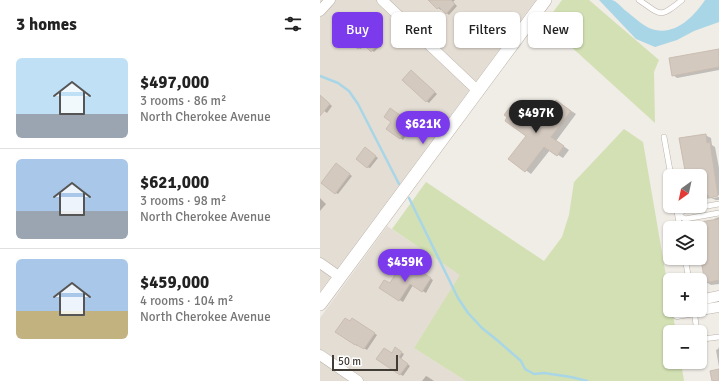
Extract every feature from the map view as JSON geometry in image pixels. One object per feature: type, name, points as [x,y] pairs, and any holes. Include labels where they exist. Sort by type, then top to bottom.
[{"type":"street","points":[[320,11],[330,0]]},
{"type":"street","points":[[382,0],[478,91]]},
{"type":"street","points":[[320,304],[545,0]]},
{"type":"street","points":[[320,263],[340,277]]},
{"type":"street","points":[[707,299],[719,296]]},
{"type":"street","points":[[707,309],[719,307]]},
{"type":"street","points":[[320,355],[358,381]]},
{"type":"lane","points":[[640,0],[657,12],[663,14],[682,0]]},
{"type":"lane","points":[[664,137],[670,169]]},
{"type":"lane","points":[[678,215],[684,210],[719,204]]},
{"type":"lane","points":[[678,215],[685,219],[719,213]]},
{"type":"lane","points":[[678,215],[679,221]]},
{"type":"lane","points":[[707,339],[719,337]]},
{"type":"shaded area","points":[[320,0],[536,0],[520,22],[520,12],[454,12],[454,48],[500,48],[320,292]]},
{"type":"shaded area","points":[[387,226],[461,275],[414,348],[466,381],[320,381],[320,318]]},
{"type":"green space","points":[[562,0],[589,0],[659,60],[654,72],[655,123],[572,48],[583,48],[583,12],[553,12]]},
{"type":"green space","points":[[624,129],[643,142],[666,273],[663,273],[663,317],[673,317],[675,325],[663,325],[663,369],[682,369],[684,381],[466,381],[414,348],[460,275],[392,229],[426,182],[544,261],[562,237],[569,215],[574,182]]},
{"type":"water","points":[[599,0],[612,0],[618,3],[626,11],[649,28],[666,30],[682,24],[695,13],[705,0],[719,0],[719,22],[694,31],[677,40],[655,47],[636,39]]},
{"type":"building","points":[[428,0],[451,0],[455,4],[446,14],[446,12],[439,7],[437,9]]},
{"type":"building","points":[[367,48],[375,48],[371,52]]},
{"type":"building","points":[[719,49],[719,67],[672,76],[669,58]]},
{"type":"building","points":[[411,70],[435,92],[426,102],[402,80]]},
{"type":"building","points":[[320,95],[330,104],[320,116]]},
{"type":"building","points":[[556,100],[571,111],[551,137],[564,146],[557,156],[544,147],[525,172],[508,159],[526,136],[505,121],[507,117],[504,115],[510,107],[513,110],[515,107],[539,125]]},
{"type":"building","points":[[390,108],[411,123],[400,139],[386,129],[391,122],[384,117]]},
{"type":"building","points":[[706,134],[707,143],[710,142],[718,196],[709,198],[707,195],[707,169],[685,169],[679,138]]},
{"type":"building","points":[[365,147],[376,156],[367,168],[356,159]]},
{"type":"building","points":[[336,163],[350,174],[335,194],[321,183]]},
{"type":"building","points":[[719,219],[719,280],[707,283],[707,273],[703,273],[702,265],[707,265],[706,221]]},
{"type":"building","points":[[410,265],[431,278],[422,292],[410,284],[399,301],[379,288],[384,280],[390,283],[398,270],[404,274]]},
{"type":"building","points":[[345,318],[350,321],[352,318],[375,333],[364,349],[335,332]]},
{"type":"building","points":[[395,347],[402,352],[399,357],[408,364],[400,375],[376,359],[384,348],[392,353]]},
{"type":"building","points":[[719,369],[719,381],[712,381],[710,371]]},
{"type":"waterway","points":[[320,76],[338,83],[349,91],[358,104],[399,184]]},
{"type":"waterway","points":[[409,198],[458,298],[468,313],[482,328],[521,361],[525,369],[534,374],[544,373],[587,381]]}]
